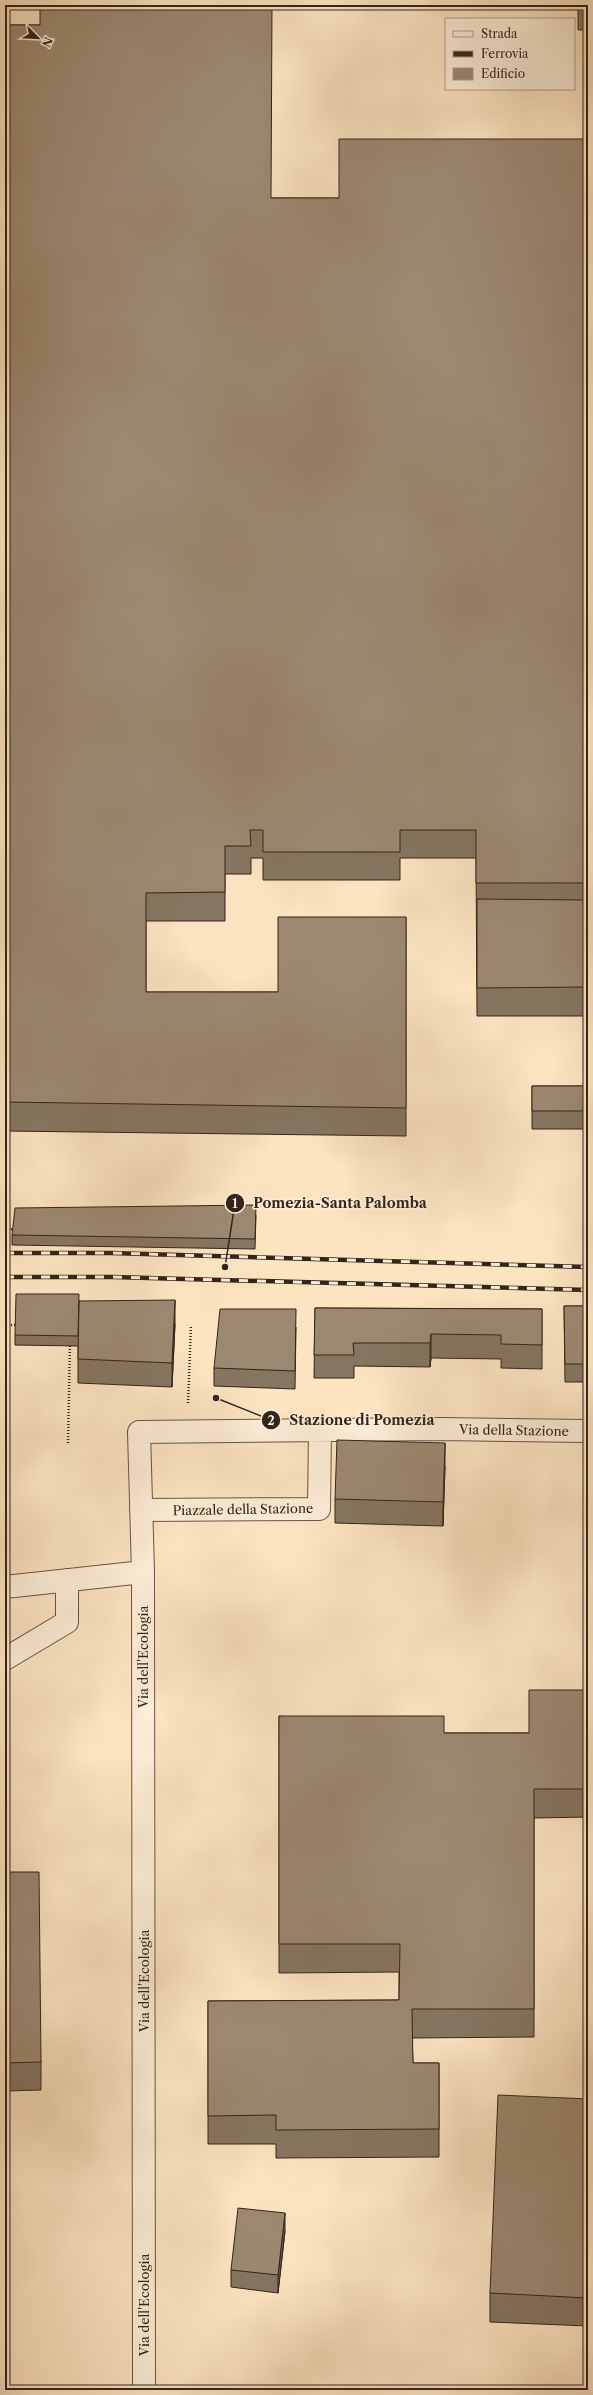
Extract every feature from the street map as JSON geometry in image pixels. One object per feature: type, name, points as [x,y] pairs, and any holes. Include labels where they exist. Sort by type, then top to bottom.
[{"type":"street","name":"Via della Stazione","points":[[320,1430],[440,1428],[588,1431]]},
{"type":"street","points":[[5,1586],[143,1572],[139,1432],[320,1430]]},
{"type":"street","name":"Piazzale della Stazione","points":[[141,1510],[319,1509],[320,1430]]},
{"type":"street","name":"Via dell'Ecologia","points":[[143,1572],[144,2390]]},
{"type":"street","points":[[5,1660],[67,1622],[67,1580]]},
{"type":"path","points":[[5,1230],[19,1229]]},
{"type":"path","points":[[5,1325],[21,1325]]},
{"type":"path","points":[[187,1431],[191,1325]]},
{"type":"path","points":[[68,1443],[70,1340]]},
{"type":"building","points":[[40,5],[272,5],[271,198],[339,198],[339,139],[588,139],[588,883],[476,883],[476,830],[400,830],[400,852],[263,852],[263,830],[250,830],[251,846],[225,846],[225,892],[146,893],[146,992],[278,992],[278,917],[406,917],[406,1108],[5,1102],[5,25],[40,25]]},
{"type":"building","points":[[477,899],[588,900],[588,987],[477,988]]},
{"type":"building","points":[[532,1086],[588,1086],[588,1111],[532,1111]]},
{"type":"building","points":[[256,1205],[255,1239],[12,1235],[15,1208]]},
{"type":"building","points":[[16,1294],[79,1294],[78,1336],[15,1335]]},
{"type":"building","points":[[175,1300],[172,1363],[78,1359],[79,1301]]},
{"type":"building","points":[[564,1306],[588,1306],[588,1364],[565,1364]]},
{"type":"building","points":[[315,1308],[542,1309],[542,1345],[501,1344],[501,1335],[431,1334],[430,1343],[353,1343],[354,1355],[314,1355]]},
{"type":"building","points":[[220,1309],[296,1309],[295,1371],[214,1368]]},
{"type":"building","points":[[337,1440],[445,1443],[443,1502],[335,1499]]},
{"type":"building","points":[[529,1690],[588,1690],[588,1789],[534,1789],[534,2009],[412,2009],[413,2063],[439,2063],[439,2129],[276,2130],[276,2115],[208,2116],[208,2001],[399,2000],[400,1944],[279,1944],[279,1716],[444,1716],[444,1733],[529,1733]]},
{"type":"building","points":[[5,1872],[39,1872],[41,2062],[5,2063]]},
{"type":"building","points":[[498,2095],[588,2099],[588,2298],[490,2293]]},
{"type":"building","points":[[238,2208],[285,2213],[278,2275],[231,2270]]},
{"type":"railway","points":[[5,1253],[111,1253],[588,1267]]},
{"type":"railway","points":[[5,1277],[113,1277],[588,1290]]},
{"type":"place","name":"Pomezia-Santa Palomba","points":[[225,1267]]},
{"type":"place","name":"Stazione di Pomezia","points":[[216,1398]]}]
